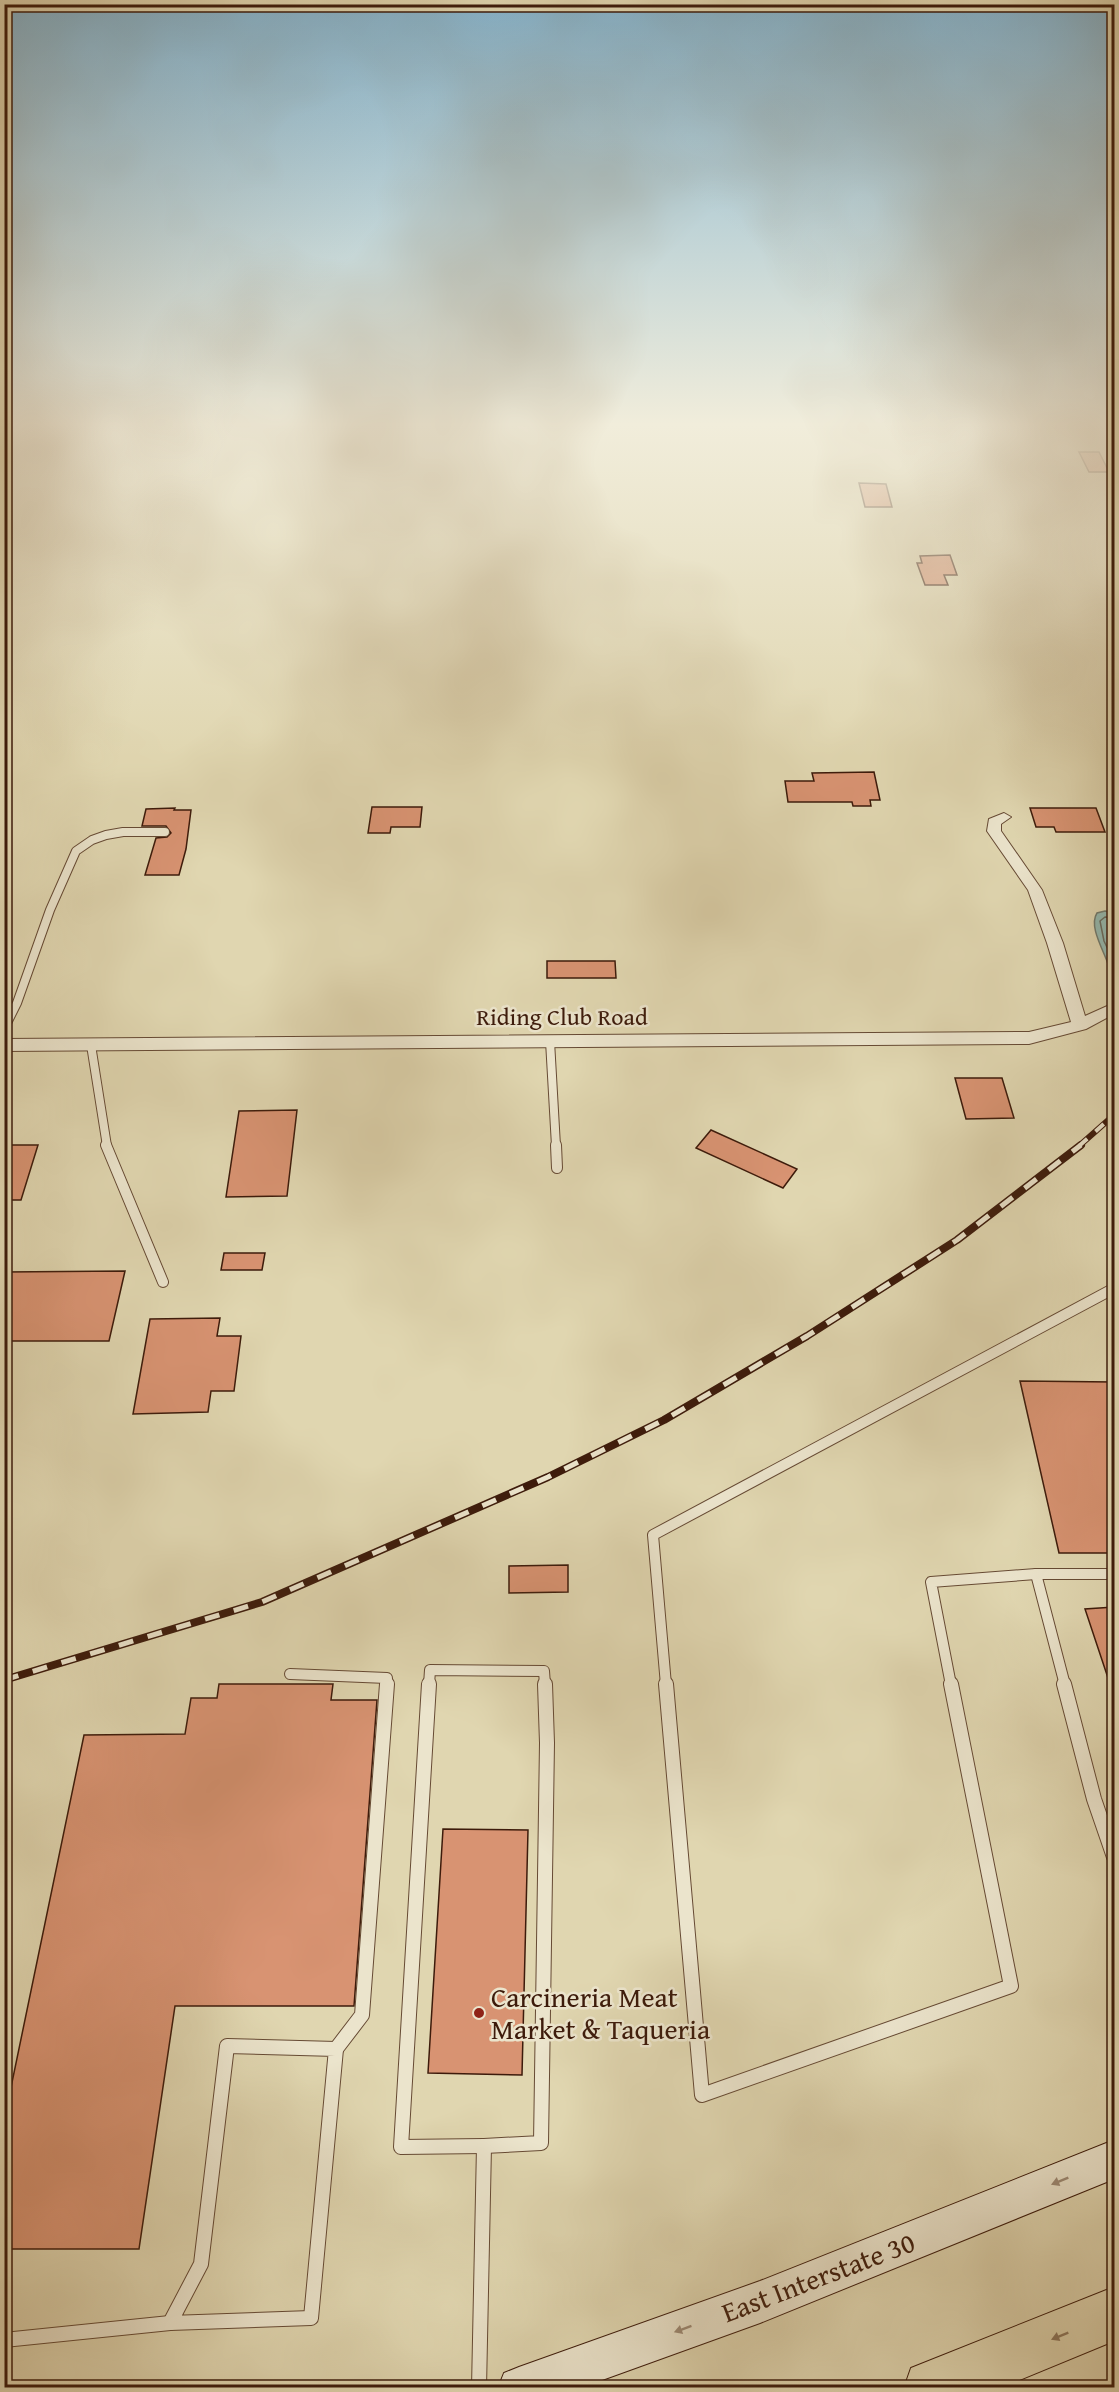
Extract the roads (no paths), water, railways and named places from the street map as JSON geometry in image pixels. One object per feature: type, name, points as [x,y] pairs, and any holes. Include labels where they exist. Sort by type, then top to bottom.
[{"type":"highway","points":[[931,2388],[1114,2314]]},
{"type":"main road","name":"East Interstate 30","points":[[519,2388],[760,2302],[1114,2160]]},
{"type":"street","points":[[1004,817],[994,822],[994,831],[1035,890],[1055,943],[1080,1025]]},
{"type":"street","name":"Riding Club Road","points":[[4,1045],[1029,1038],[1080,1025],[1114,1008]]},
{"type":"lane","points":[[4,1029],[17,1004],[50,910],[76,851],[92,840],[106,835],[123,832],[165,832]]},
{"type":"lane","points":[[550,1041],[557,1168]]},
{"type":"lane","points":[[91,1045],[104,1140],[163,1282]]},
{"type":"lane","points":[[1114,1300],[1111,1290],[653,1535],[702,2095],[1011,1986],[931,1582],[1036,1574],[1114,1574]]},
{"type":"lane","points":[[1036,1574],[1094,1799],[1114,1857]]},
{"type":"lane","points":[[430,1670],[544,1671],[547,1743],[541,2143],[484,2146],[401,2147],[430,1670]]},
{"type":"lane","points":[[4,2340],[170,2323],[311,2318],[336,2049],[362,2015],[387,1678],[290,1674]]},
{"type":"lane","points":[[170,2323],[201,2264],[227,2046],[336,2049]]},
{"type":"lane","points":[[479,2388],[484,2146]]},
{"type":"water","points":[[1105,911],[1114,913],[1114,969],[1109,967],[1096,932],[1097,913]]},
{"type":"railway","points":[[1079,1146],[1114,1115]]},
{"type":"railway","points":[[4,1680],[262,1602],[548,1477],[664,1420],[807,1336],[957,1240],[1081,1145]]},
{"type":"place","name":"Carcineria Meat Market & Taqueria","points":[[479,2013]]}]
